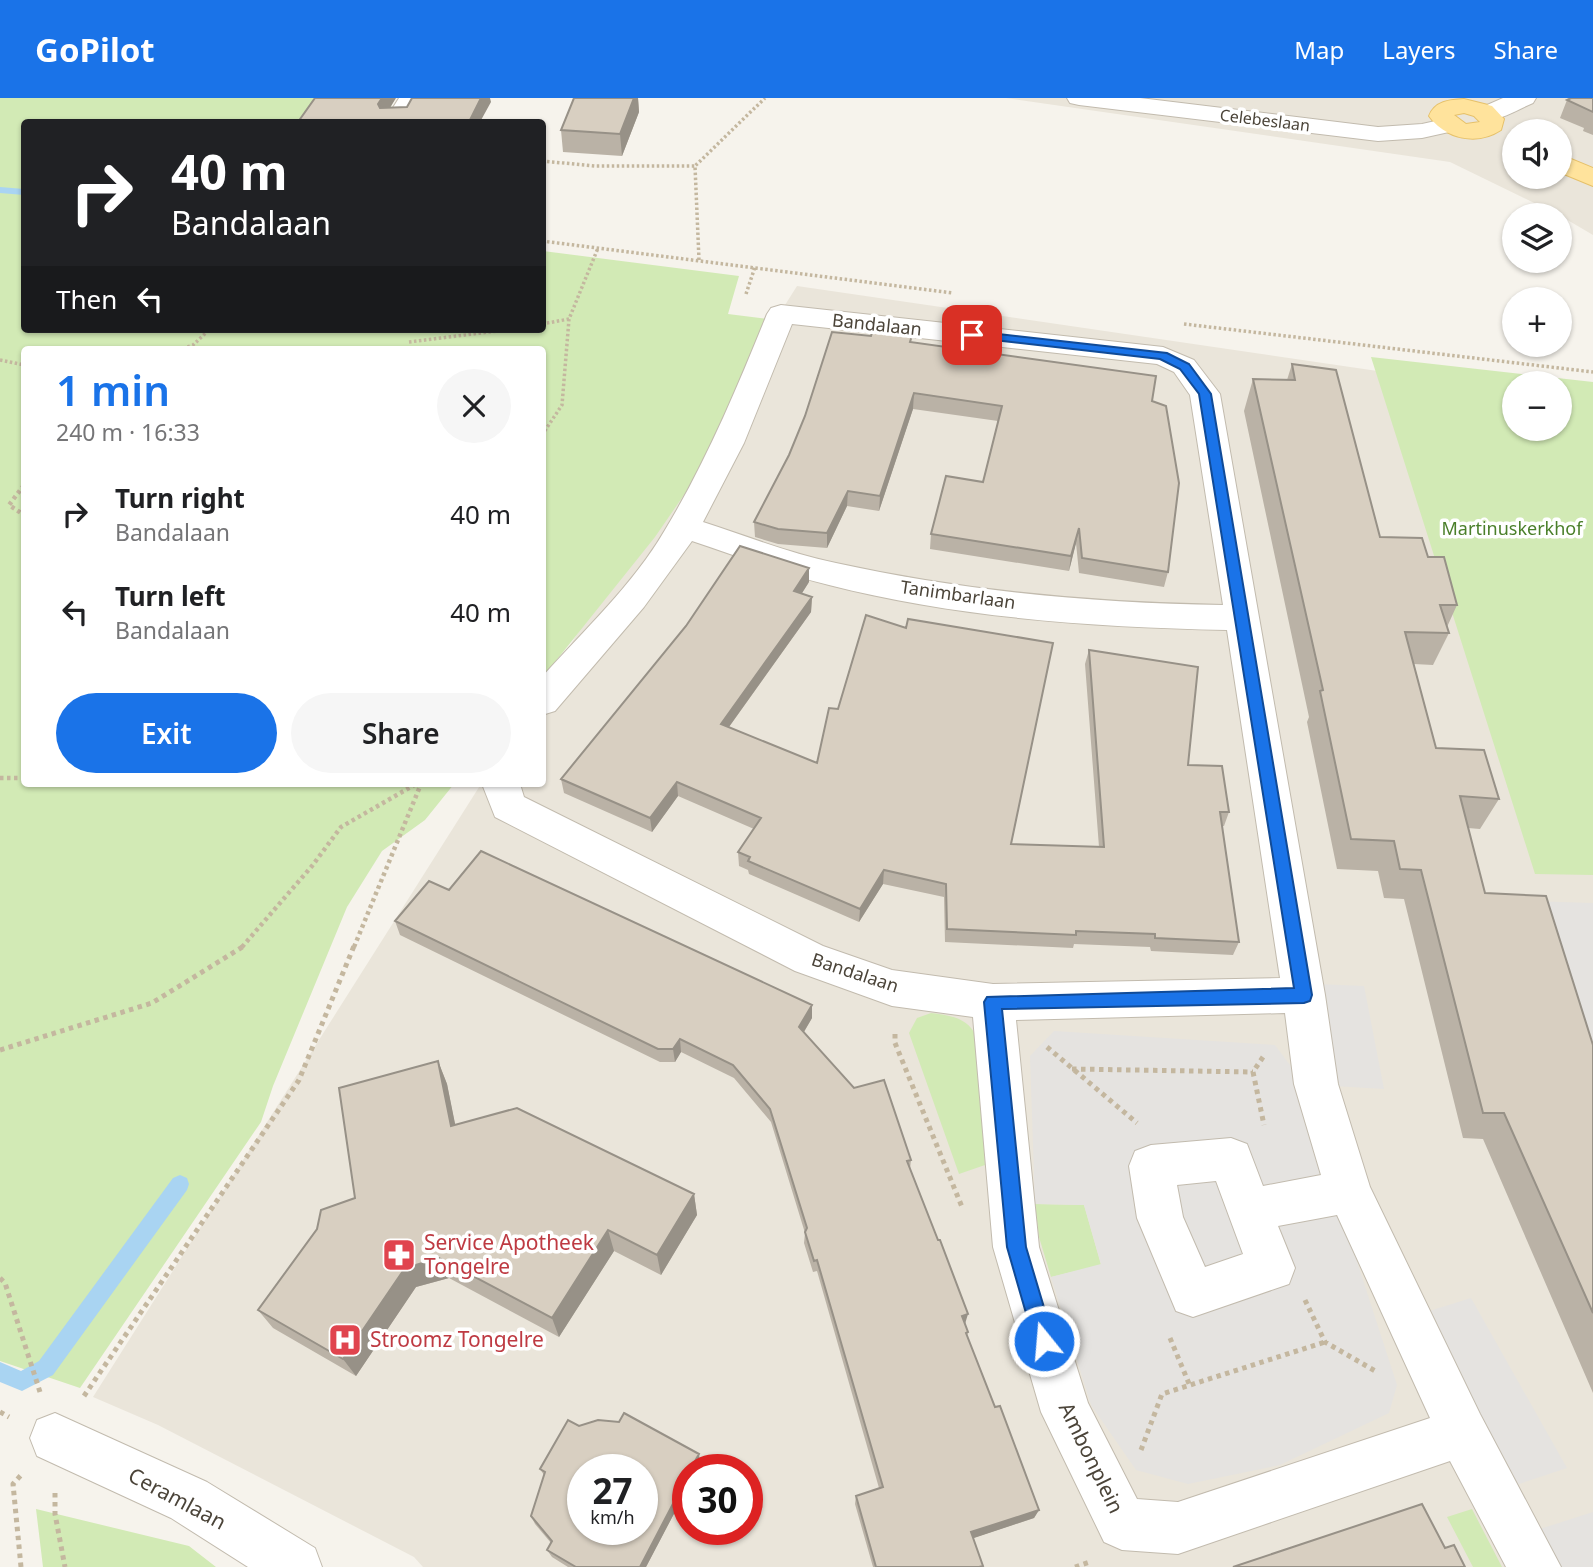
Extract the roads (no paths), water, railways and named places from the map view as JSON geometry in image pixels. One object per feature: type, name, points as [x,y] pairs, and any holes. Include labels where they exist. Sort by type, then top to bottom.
[{"type":"main road","points":[[1423,98],[1467,131],[1489,121],[1502,130]]},
{"type":"main road","points":[[1572,168],[1593,178]]},
{"type":"street","points":[[398,119],[411,98]]},
{"type":"street","name":"Celebeslaan","points":[[1079,98],[1378,134],[1422,131],[1448,117]]},
{"type":"street","points":[[1489,121],[1524,98]]},
{"type":"street","name":"Bandalaan","points":[[502,787],[508,806],[808,959],[892,988],[993,1002],[1304,995],[1205,394],[1184,366],[1163,356],[781,314],[733,437],[683,527],[660,564],[546,697]]},
{"type":"street","name":"Tanimbarlaan","points":[[683,527],[830,574],[961,599],[1139,616],[1241,618]]},
{"type":"street","points":[[1304,995],[1316,1084],[1349,1191],[1462,1432],[1535,1567]]},
{"type":"street","name":"Ambonplein","points":[[993,1002],[1016,1247],[1066,1412],[1122,1524],[1178,1528],[1462,1432]]},
{"type":"street","points":[[1231,1159],[1248,1210],[1272,1268],[1192,1294],[1160,1218],[1151,1166],[1231,1159]]},
{"type":"street","points":[[1248,1210],[1349,1191]]},
{"type":"street","name":"Ceramlaan","points":[[55,1438],[189,1500],[296,1567]]},
{"type":"waterway","points":[[0,190],[21,192]]},
{"type":"waterway","points":[[0,1372],[22,1381],[46,1368],[180,1184]]},
{"type":"place","name":"Service Apotheek Tongelre","points":[[399,1255]]},
{"type":"place","name":"Stroomz Tongelre","points":[[345,1340]]},
{"type":"park label","name":"Martinuskerkhof","points":[[1512,529]]}]
